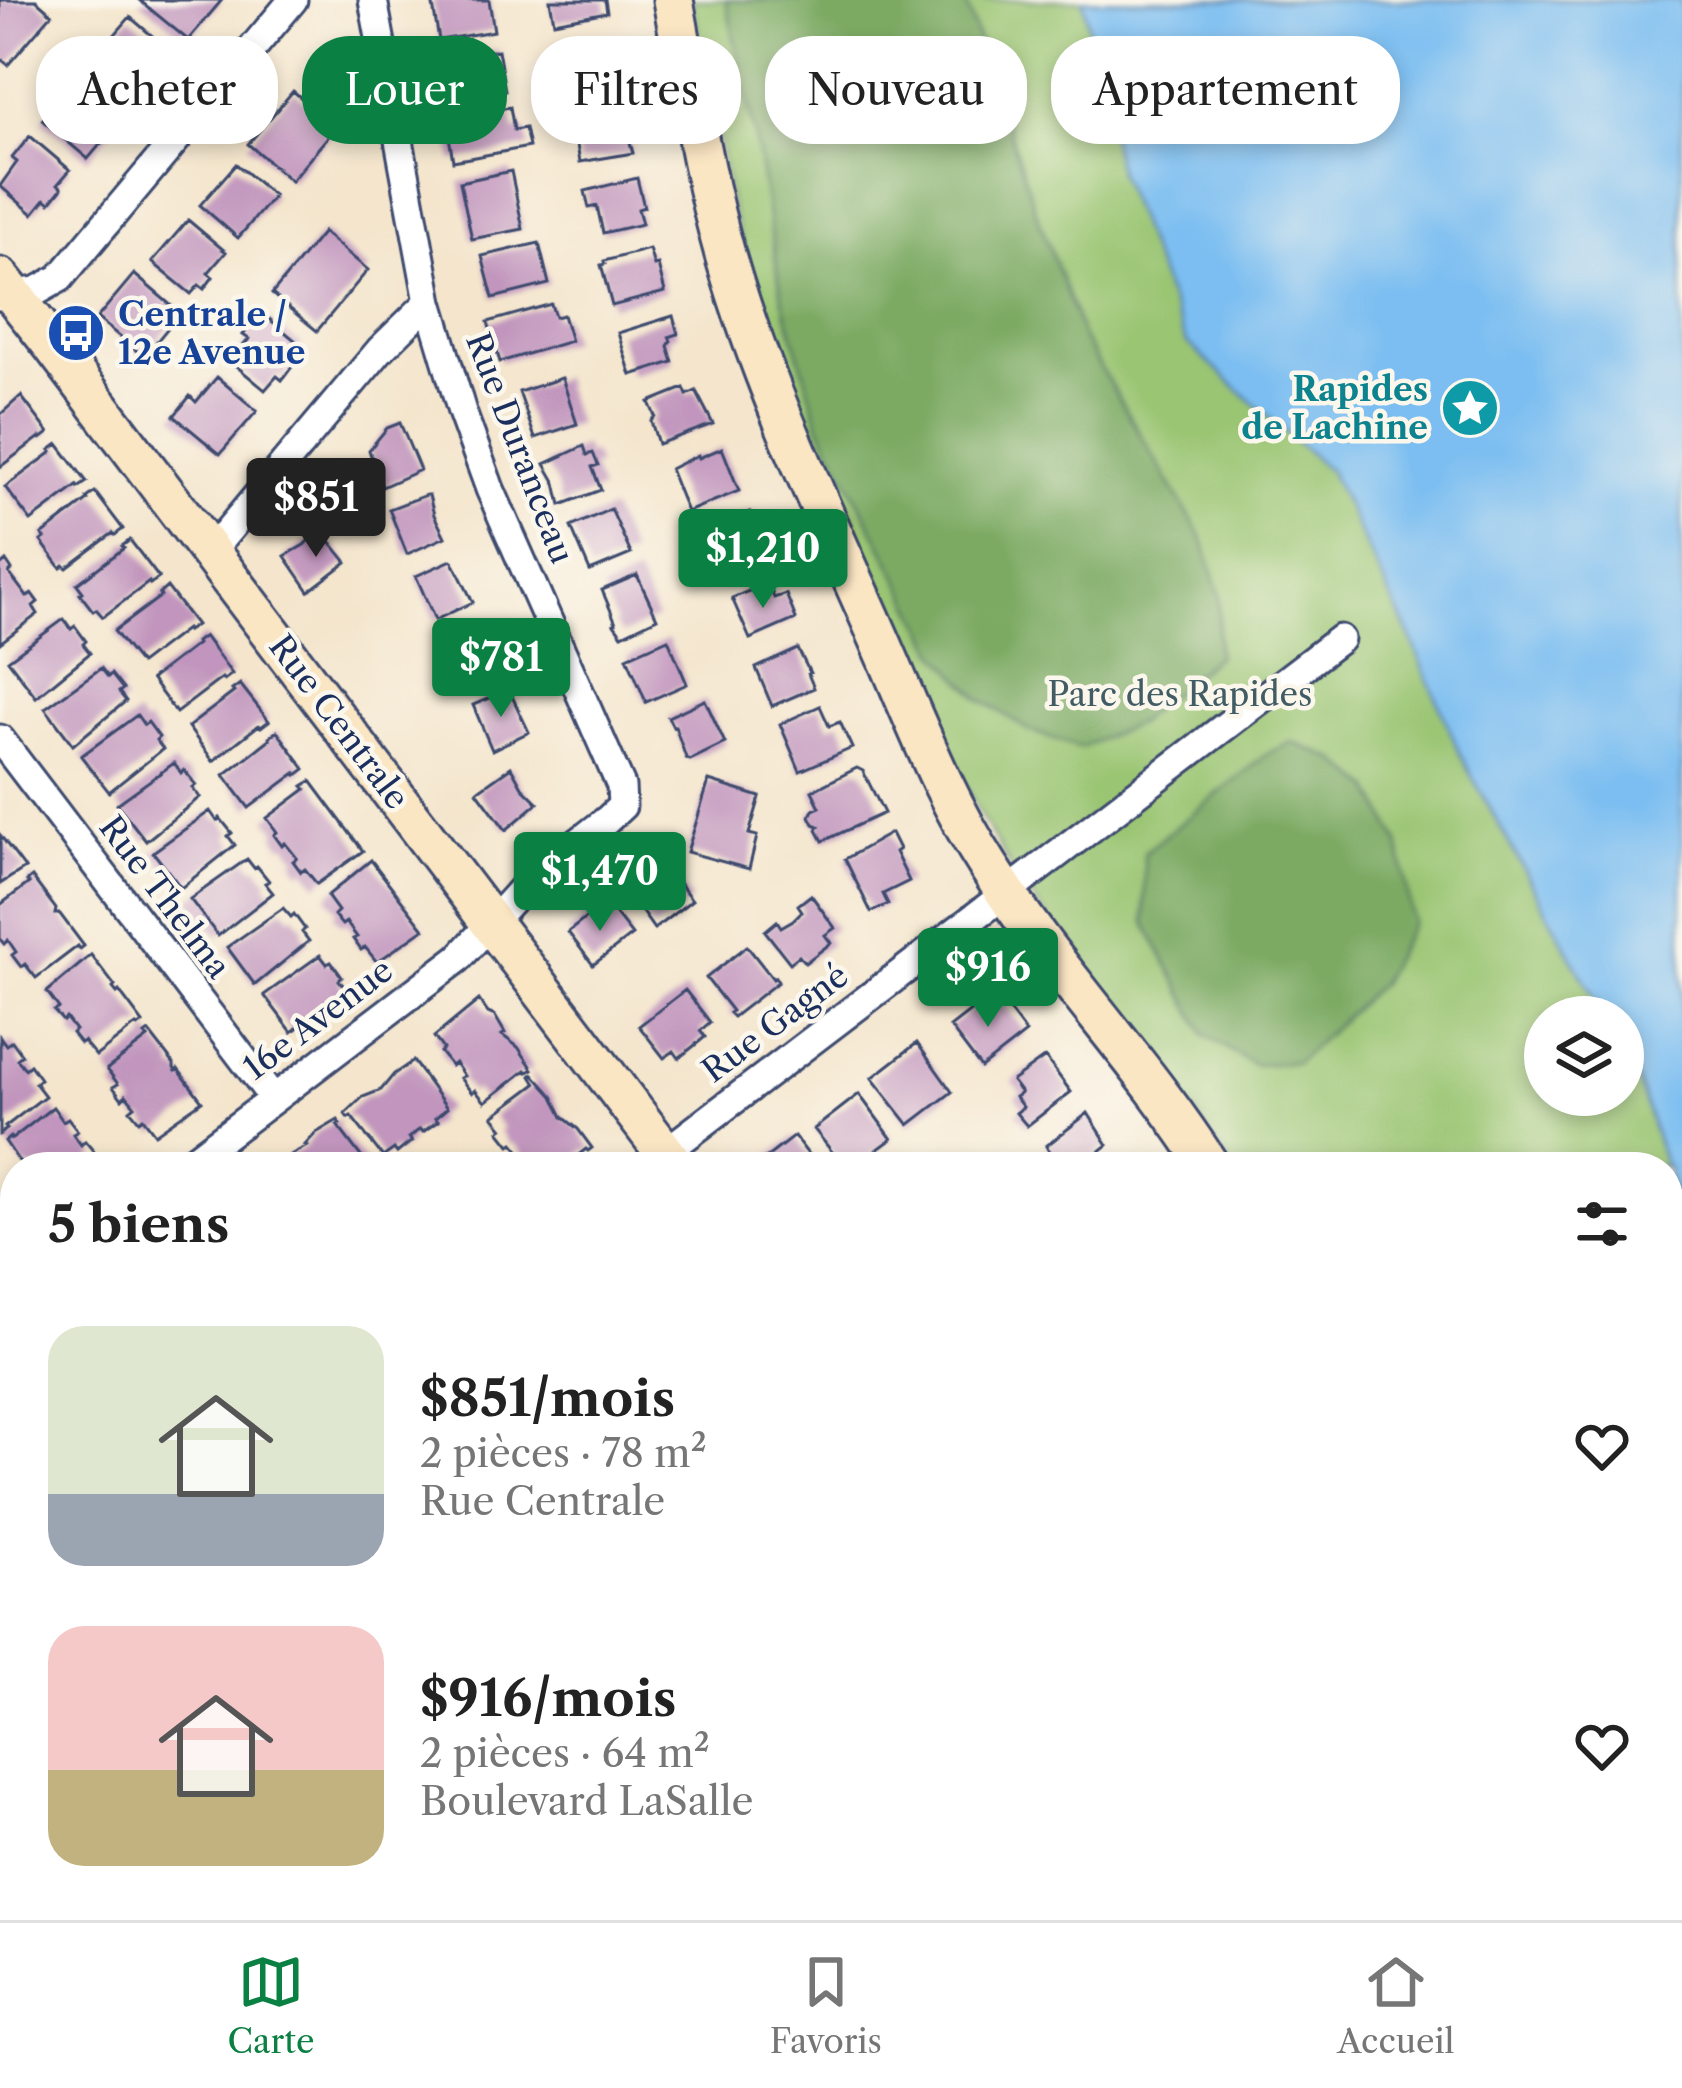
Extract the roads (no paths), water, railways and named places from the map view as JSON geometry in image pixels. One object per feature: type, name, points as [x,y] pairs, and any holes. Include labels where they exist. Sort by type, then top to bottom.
[{"type":"main road","points":[[674,0],[711,199],[763,368],[952,800],[1005,892],[1199,1152]]},
{"type":"main road","name":"Rue Centrale","points":[[5,290],[492,922],[655,1152]]},
{"type":"street","points":[[5,290],[37,291],[59,278],[293,0]]},
{"type":"street","name":"Rue Duranceau","points":[[373,0],[429,302],[462,412],[490,489],[621,786],[622,806],[529,881],[492,922]]},
{"type":"street","points":[[210,552],[380,350],[429,302]]},
{"type":"street","name":"Rue Gagné","points":[[675,1152],[1005,892],[1340,639]]},
{"type":"street","name":"Rue Thelma","points":[[0,739],[273,1098]]},
{"type":"street","name":"16e Avenue","points":[[203,1152],[458,958],[492,922]]},
{"type":"water","name":"Rapides de Lachine","points":[[1083,0],[1682,0],[1682,1152],[1660,1152],[1644,1101],[1644,996],[1593,996],[1460,754],[1411,638],[1330,472],[1187,343],[1118,173],[1112,144],[1400,144],[1400,36],[1090,36]]},
{"type":"place","name":"Centrale / 12e Avenue","points":[[76,333]]},
{"type":"place","name":"Rapides de Lachine","points":[[1470,408]]},
{"type":"park label","name":"Parc des Rapides","points":[[1180,694]]}]
